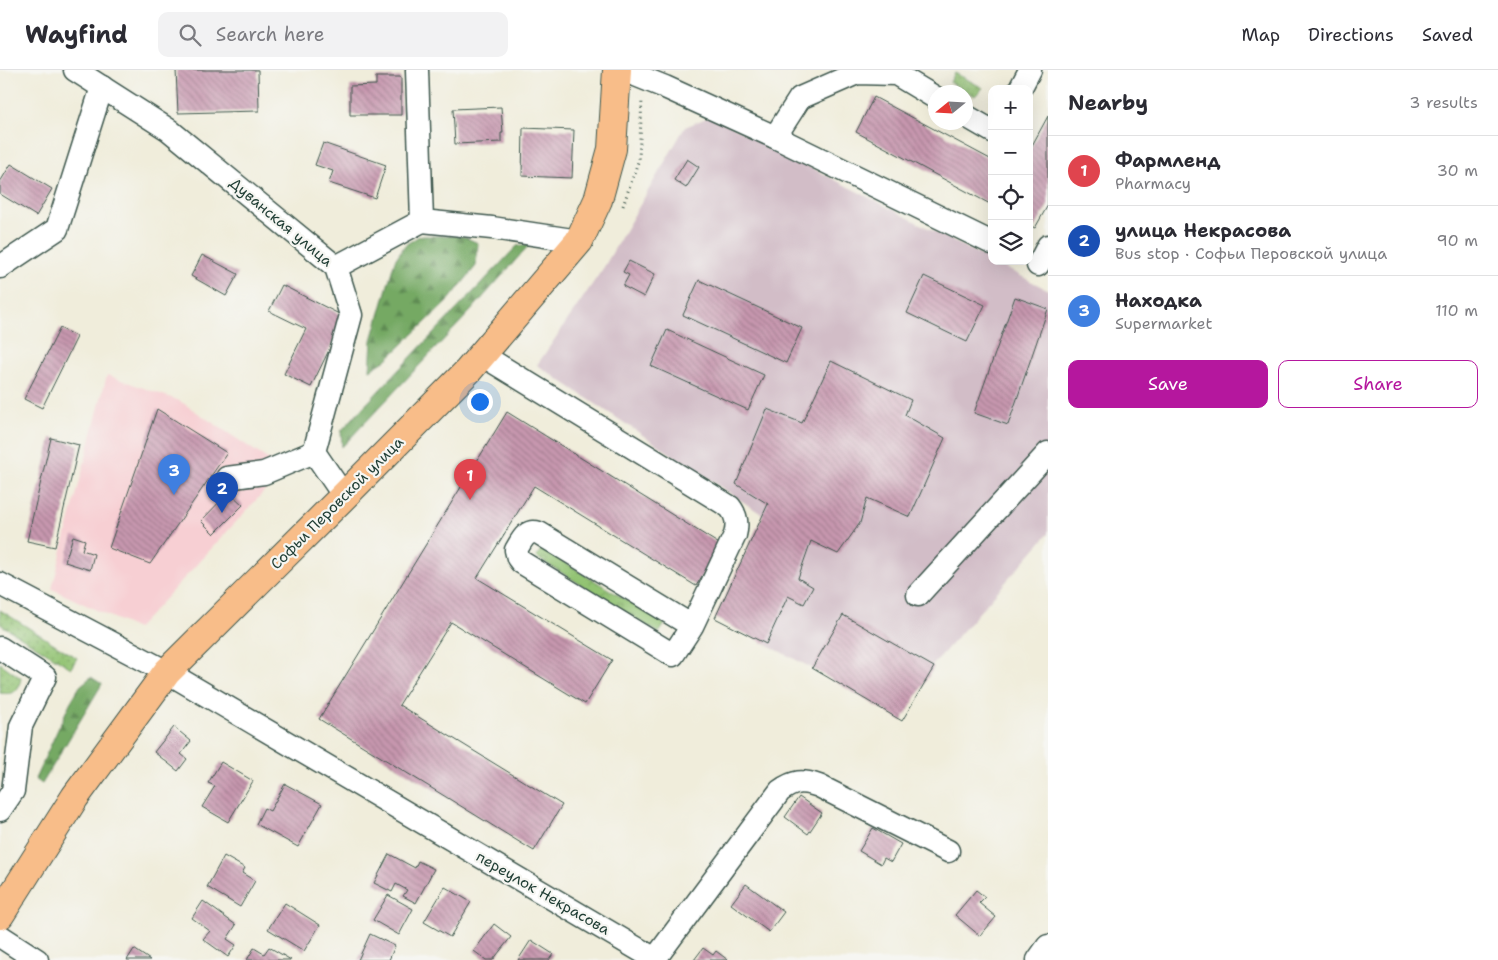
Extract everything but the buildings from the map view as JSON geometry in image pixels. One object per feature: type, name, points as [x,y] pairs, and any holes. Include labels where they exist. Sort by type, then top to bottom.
[{"type":"main road","name":"Софьи Перовской улица","points":[[0,915],[75,796],[167,672],[468,371],[579,241],[598,200],[612,149],[617,70]]},
{"type":"street","name":"Дуванская улица","points":[[75,70],[169,130],[336,267],[352,315],[314,452]]},
{"type":"street","points":[[417,70],[422,221]]},
{"type":"street","points":[[623,70],[775,137],[988,241]]},
{"type":"street","points":[[1022,85],[1030,70]]},
{"type":"street","points":[[775,137],[800,98],[857,74],[897,72],[928,93]]},
{"type":"street","points":[[0,267],[57,229],[102,87]]},
{"type":"street","points":[[973,120],[990,130]]},
{"type":"street","points":[[336,267],[422,221],[492,228],[579,241]]},
{"type":"street","points":[[482,354],[733,510],[737,522],[735,535],[692,626],[673,655],[521,562],[516,550],[527,534],[539,533],[692,626]]},
{"type":"street","points":[[227,478],[264,473],[314,452],[344,496]]},
{"type":"street","points":[[918,595],[1048,453]]},
{"type":"street","points":[[0,584],[167,672]]},
{"type":"street","points":[[0,648],[45,678],[21,726],[13,791],[0,810]]},
{"type":"street","name":"переулок Некрасова","points":[[167,672],[655,959],[780,791],[788,785],[808,782],[820,786],[948,851]]},
{"type":"street","points":[[0,936],[36,960]]},
{"type":"street","points":[[1038,960],[1048,946]]},
{"type":"shaded area","points":[[711,116],[988,259],[988,265],[1000,265],[1048,290],[1048,534],[932,666],[902,721],[812,668],[715,618],[763,515],[537,365],[604,267],[685,127]]},
{"type":"shaded area","points":[[107,375],[180,401],[284,470],[137,629],[52,589]]},
{"type":"green space","points":[[955,73],[983,88],[975,96],[973,95],[973,85],[955,85],[950,82]]},
{"type":"green space","points":[[419,236],[462,236],[478,243],[476,266],[449,300],[386,360],[370,370],[372,340],[395,260],[405,245]]},
{"type":"green space","points":[[530,244],[469,313],[342,447],[341,431],[517,246]]},
{"type":"green space","points":[[542,548],[665,624],[659,633],[536,557]]},
{"type":"green space","points":[[0,610],[77,658],[71,668],[0,624]]},
{"type":"green space","points":[[0,663],[21,678],[19,687],[15,692],[0,693]]},
{"type":"green space","points":[[91,677],[102,684],[42,784],[35,779],[70,703],[80,686]]},
{"type":"place","name":"Находка","points":[[174,495]]},
{"type":"place","name":"Фармленд","points":[[470,500]]},
{"type":"place","name":"улица Некрасова","points":[[222,513]]}]
